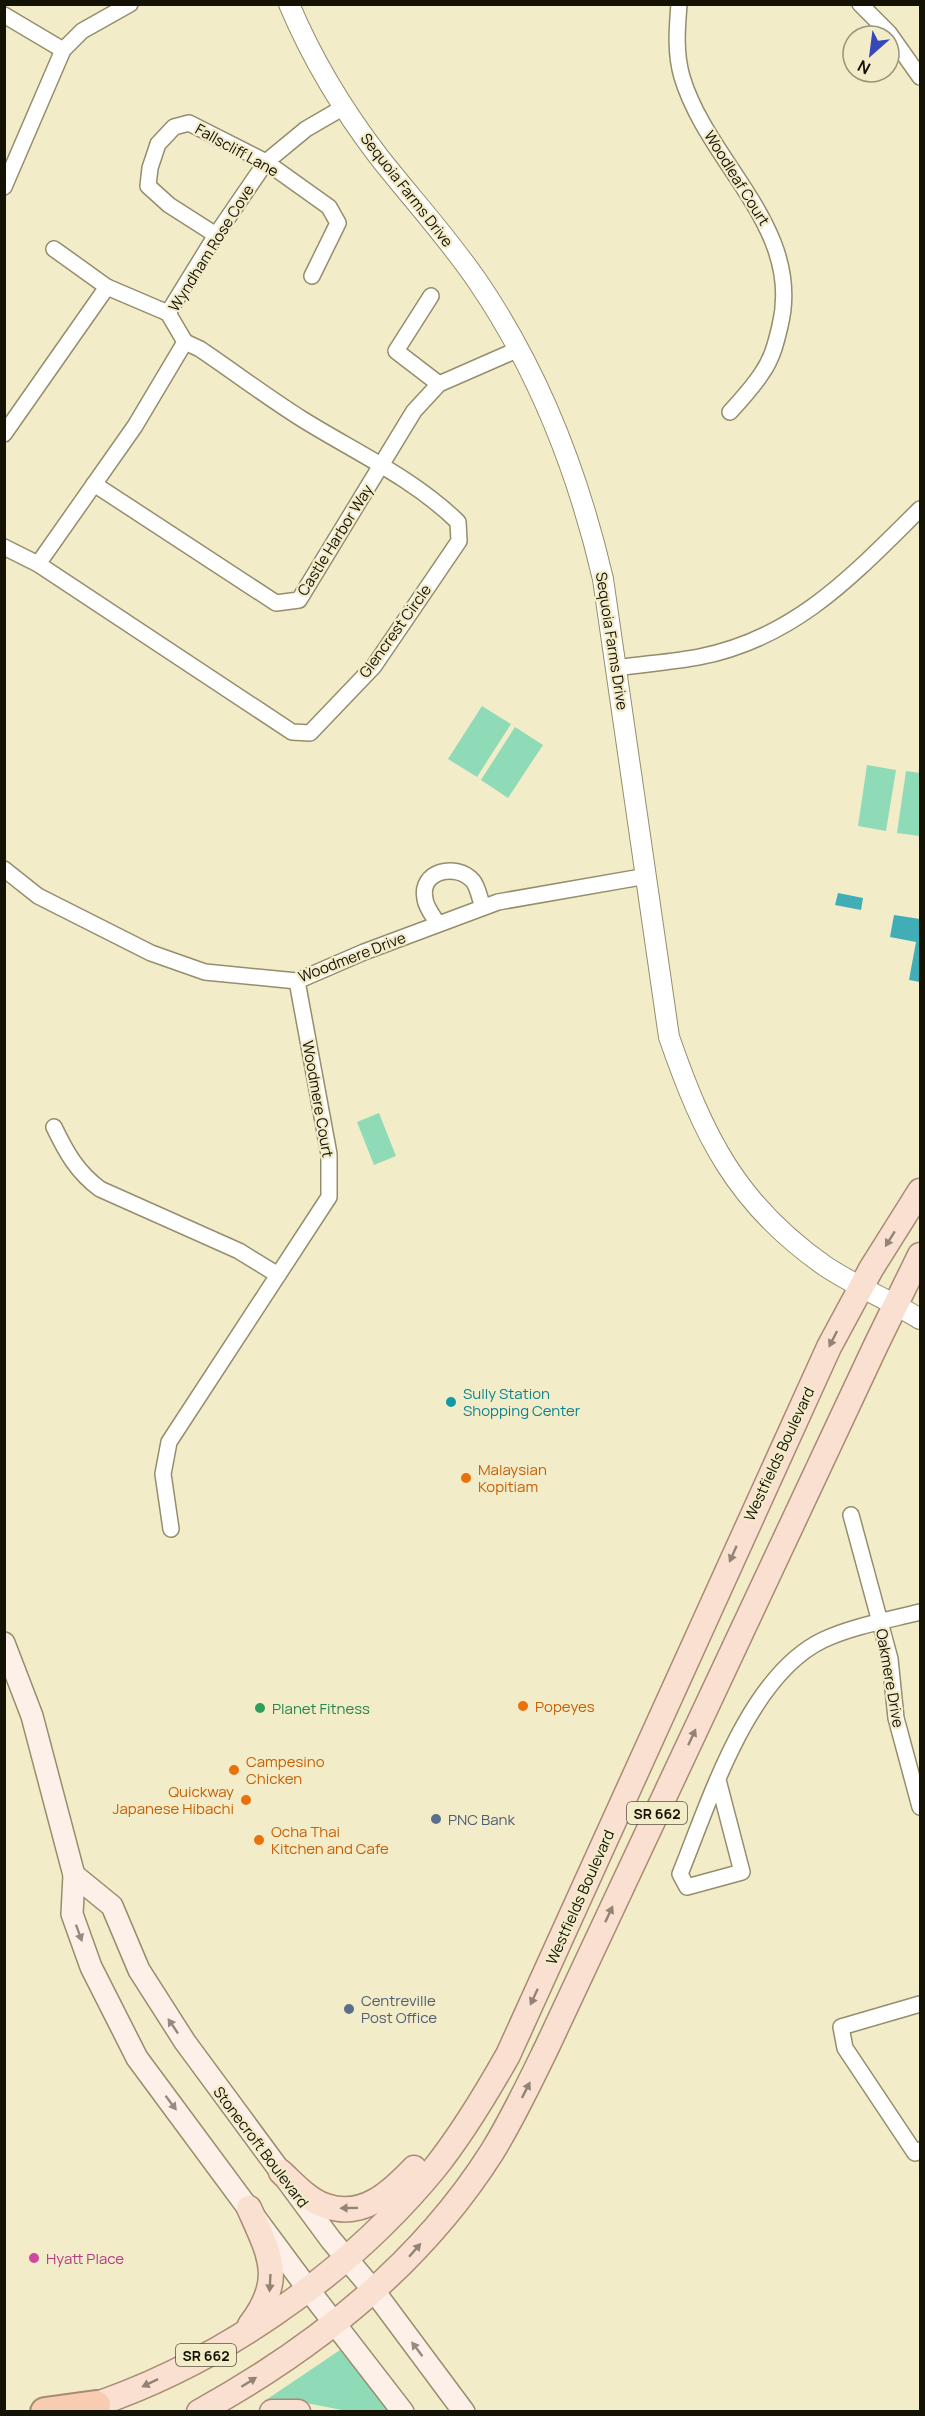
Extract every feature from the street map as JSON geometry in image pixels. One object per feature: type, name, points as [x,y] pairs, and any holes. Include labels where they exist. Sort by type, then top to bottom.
[{"type":"highway","points":[[45,2412],[85,2408]]},
{"type":"main road","name":"Westfields Boulevard","points":[[85,2408],[134,2391],[242,2336],[308,2289],[345,2258],[434,2169],[508,2055],[746,1525],[829,1347],[861,1287],[921,1191]]},
{"type":"main road","name":"SR 662","points":[[199,2412],[280,2363],[336,2323],[374,2291],[399,2268],[461,2195],[492,2152],[523,2097],[895,1305],[921,1256]]},
{"type":"main road","points":[[4,1643],[32,1716],[74,1875],[72,1914],[91,1967],[122,2030],[137,2058],[308,2289],[403,2412]]},
{"type":"main road","name":"Stonecroft Boulevard","points":[[74,1875],[112,1906],[139,1970],[162,2009],[345,2258],[374,2291],[464,2412]]},
{"type":"main road","points":[[281,2172],[326,2206],[351,2209],[366,2206],[395,2187],[429,2152],[464,2104],[485,2093]]},
{"type":"main road","points":[[242,2336],[270,2295],[271,2267],[268,2252],[249,2208]]},
{"type":"main road","points":[[272,2412],[298,2412]]},
{"type":"street","points":[[4,187],[63,50],[82,31],[130,4]]},
{"type":"street","name":"Sequoia Farms Drive","points":[[289,4],[315,60],[344,107],[378,156],[478,283],[519,349],[567,452],[588,516],[603,579],[669,1036],[690,1099],[713,1146],[740,1185],[766,1216],[799,1246],[861,1287],[921,1319]]},
{"type":"street","name":"Woodleaf Court","points":[[679,4],[676,33],[682,78],[701,121],[770,229],[777,250],[784,293],[783,314],[775,349],[763,373],[730,412]]},
{"type":"street","points":[[860,4],[889,33],[921,78]]},
{"type":"street","points":[[4,15],[63,50]]},
{"type":"street","name":"Wyndham Rose Cove","points":[[185,342],[168,313],[216,235],[266,162],[306,129],[344,107]]},
{"type":"street","name":"Fallscliff Lane","points":[[216,235],[169,205],[148,186],[150,168],[158,144],[174,127],[189,123],[266,162],[329,207],[338,223],[312,276]]},
{"type":"street","points":[[54,249],[107,287],[168,313]]},
{"type":"street","points":[[4,434],[107,287]]},
{"type":"street","points":[[431,296],[396,351],[439,384]]},
{"type":"street","points":[[39,564],[135,426],[185,342]]},
{"type":"street","name":"Glencrest Circle","points":[[4,547],[39,564],[292,732],[310,733],[374,666],[459,541],[458,522],[445,509],[382,465],[301,418],[200,349],[185,342]]},
{"type":"street","name":"Castle Harbor Way","points":[[94,484],[276,603],[299,600],[414,411],[439,384],[519,349]]},
{"type":"street","points":[[617,668],[699,657],[750,641],[789,623],[845,584],[921,509]]},
{"type":"street","name":"Woodmere Drive","points":[[4,869],[38,896],[151,953],[205,972],[297,981],[364,951],[483,907],[646,876]]},
{"type":"street","points":[[438,924],[425,900],[426,888],[432,875],[446,870],[458,871],[473,881],[483,907]]},
{"type":"street","name":"Woodmere Court","points":[[171,1529],[163,1474],[169,1442],[329,1197],[329,1154],[297,981]]},
{"type":"street","points":[[54,1127],[71,1161],[86,1179],[100,1190],[239,1251],[278,1275]]},
{"type":"street","name":"Oakmere Drive","points":[[850,1515],[890,1659],[896,1718],[921,1807]]},
{"type":"street","points":[[718,1780],[742,1872],[687,1887],[680,1874],[718,1780],[747,1719],[765,1689],[787,1667],[823,1640],[921,1612]]},
{"type":"street","points":[[921,2004],[841,2026],[845,2048],[915,2153],[921,2150]]},
{"type":"green space","points":[[482,706],[511,724],[477,777],[448,759]]},
{"type":"green space","points":[[515,727],[543,745],[508,798],[481,780]]},
{"type":"green space","points":[[867,765],[896,770],[886,831],[858,826]]},
{"type":"green space","points":[[906,771],[920,773],[920,836],[897,833]]},
{"type":"green space","points":[[379,1113],[396,1156],[374,1165],[357,1122]]},
{"type":"green space","points":[[340,2350],[388,2411],[347,2411],[291,2400],[266,2400]]},
{"type":"water","points":[[838,893],[863,898],[861,910],[835,905]]},
{"type":"water","points":[[894,915],[920,919],[920,982],[909,980],[916,942],[890,937]]},
{"type":"place","name":"Sully Station Shopping Center","points":[[451,1402]]},
{"type":"place","name":"Malaysian Kopitiam","points":[[466,1478]]},
{"type":"place","name":"Popeyes","points":[[523,1706]]},
{"type":"place","name":"Planet Fitness","points":[[260,1708]]},
{"type":"place","name":"Campesino Chicken","points":[[234,1770]]},
{"type":"place","name":"Quickway Japanese Hibachi","points":[[246,1800]]},
{"type":"place","name":"PNC Bank","points":[[436,1819]]},
{"type":"place","name":"Ocha Thai Kitchen and Cafe","points":[[259,1840]]},
{"type":"place","name":"Centreville Post Office","points":[[349,2009]]},
{"type":"place","name":"Hyatt Place","points":[[34,2258]]}]
